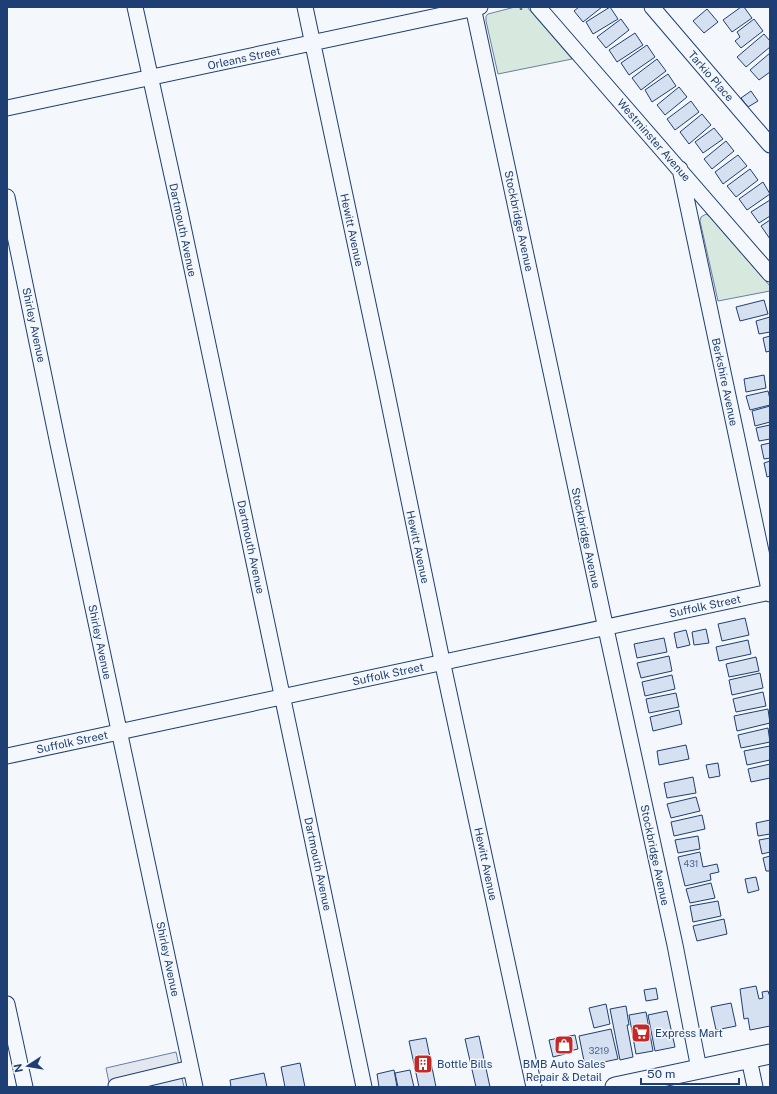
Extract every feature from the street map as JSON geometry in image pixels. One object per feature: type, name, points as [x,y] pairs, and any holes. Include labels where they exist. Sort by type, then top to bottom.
[{"type":"main road","points":[[615,1087],[770,1054]]},
{"type":"street","name":"Dartmouth Avenue","points":[[135,7],[180,212],[364,1087]]},
{"type":"street","name":"Hewitt Avenue","points":[[305,7],[442,662],[534,1087]]},
{"type":"street","name":"Westminster Avenue","points":[[538,7],[770,274]]},
{"type":"street","name":"Tarkio Place","points":[[652,7],[770,145]]},
{"type":"street","name":"Orleans Street","points":[[7,108],[476,8]]},
{"type":"street","name":"Stockbridge Avenue","points":[[476,8],[606,628],[675,945],[699,1069]]},
{"type":"street","name":"Berkshire Avenue","points":[[680,169],[770,593]]},
{"type":"street","name":"Shirley Avenue","points":[[7,197],[195,1087]]},
{"type":"street","name":"Suffolk Street","points":[[7,756],[770,593]]},
{"type":"street","points":[[7,1004],[24,1087]]},
{"type":"street","points":[[749,1059],[756,1087]]},
{"type":"street","points":[[116,1086],[191,1068]]},
{"type":"shaded area","points":[[515,7],[527,7],[572,59],[498,74],[486,16],[488,14]]},
{"type":"shaded area","points":[[706,214],[770,286],[770,291],[718,301],[700,221],[701,217]]},
{"type":"shaded area","points":[[176,1052],[184,1087],[110,1087],[106,1068]]},
{"type":"building","points":[[579,7],[602,7],[583,22],[574,11]]},
{"type":"building","points":[[610,7],[618,19],[593,34],[586,22]]},
{"type":"building","points":[[741,7],[744,7],[752,18],[732,32],[723,20]]},
{"type":"building","points":[[707,9],[718,22],[704,33],[693,21]]},
{"type":"building","points":[[621,19],[629,30],[606,48],[597,37]]},
{"type":"building","points":[[754,19],[763,31],[741,48],[735,41],[740,37],[737,32]]},
{"type":"building","points":[[635,33],[643,45],[617,62],[609,50]]},
{"type":"building","points":[[764,34],[770,41],[770,47],[746,67],[737,57]]},
{"type":"building","points":[[647,45],[655,57],[629,75],[621,63]]},
{"type":"building","points":[[770,53],[770,72],[759,80],[750,70]]},
{"type":"building","points":[[657,59],[666,71],[641,90],[632,78]]},
{"type":"building","points":[[668,74],[676,86],[652,102],[645,90]]},
{"type":"building","points":[[679,87],[687,97],[665,115],[657,105]]},
{"type":"building","points":[[751,91],[758,101],[748,107],[741,98]]},
{"type":"building","points":[[691,101],[699,112],[675,130],[667,119]]},
{"type":"building","points":[[702,114],[711,125],[689,144],[680,132]]},
{"type":"building","points":[[714,128],[723,139],[703,153],[695,142]]},
{"type":"building","points":[[726,141],[734,151],[712,169],[704,159]]},
{"type":"building","points":[[738,155],[747,166],[723,184],[715,172]]},
{"type":"building","points":[[750,169],[758,180],[736,197],[727,186]]},
{"type":"building","points":[[763,182],[770,194],[747,210],[739,199]]},
{"type":"building","points":[[770,200],[770,216],[759,223],[751,212]]},
{"type":"building","points":[[770,220],[770,239],[761,226]]},
{"type":"building","points":[[764,300],[768,314],[740,321],[736,307]]},
{"type":"building","points":[[770,317],[770,332],[759,334],[756,321]]},
{"type":"building","points":[[770,336],[770,351],[766,352],[763,338]]},
{"type":"building","points":[[764,375],[766,388],[746,392],[744,379]]},
{"type":"building","points":[[768,391],[770,405],[750,410],[746,396]]},
{"type":"building","points":[[770,406],[770,422],[755,426],[752,411]]},
{"type":"building","points":[[770,425],[770,439],[759,441],[756,428]]},
{"type":"building","points":[[770,443],[770,458],[764,459],[761,445]]},
{"type":"building","points":[[770,461],[770,476],[767,477],[764,463]]},
{"type":"building","points":[[745,618],[749,635],[722,641],[718,624]]},
{"type":"building","points":[[706,629],[709,643],[694,645],[692,632]]},
{"type":"building","points":[[686,630],[690,645],[677,648],[674,633]]},
{"type":"building","points":[[664,638],[667,652],[637,658],[634,644]]},
{"type":"building","points":[[748,640],[751,654],[719,661],[716,647]]},
{"type":"building","points":[[669,656],[672,671],[641,678],[637,663]]},
{"type":"building","points":[[756,657],[759,671],[729,677],[726,664]]},
{"type":"building","points":[[760,673],[763,688],[732,695],[729,680]]},
{"type":"building","points":[[672,675],[675,689],[645,696],[642,682]]},
{"type":"building","points":[[763,692],[766,706],[736,712],[733,699]]},
{"type":"building","points":[[676,693],[679,707],[649,713],[646,699]]},
{"type":"building","points":[[768,709],[770,723],[737,731],[734,716]]},
{"type":"building","points":[[679,710],[682,724],[653,731],[650,717]]},
{"type":"building","points":[[768,728],[770,742],[741,748],[738,735]]},
{"type":"building","points":[[686,745],[689,759],[659,765],[657,751]]},
{"type":"building","points":[[770,746],[770,760],[747,765],[744,751]]},
{"type":"building","points":[[718,763],[720,776],[709,778],[706,765]]},
{"type":"building","points":[[770,764],[770,778],[751,782],[748,769]]},
{"type":"building","points":[[693,777],[696,793],[667,798],[664,783]]},
{"type":"building","points":[[696,797],[700,811],[671,818],[667,804]]},
{"type":"building","points":[[702,815],[705,829],[674,836],[671,822]]},
{"type":"building","points":[[770,820],[770,834],[758,836],[756,823]]},
{"type":"building","points":[[698,836],[700,849],[678,853],[675,840]]},
{"type":"building","points":[[770,838],[770,852],[762,854],[759,840]]},
{"type":"building","points":[[700,852],[703,867],[717,864],[719,872],[710,874],[711,880],[685,886],[678,857]]},
{"type":"building","points":[[770,856],[770,871],[766,871],[763,858]]},
{"type":"building","points":[[756,877],[759,890],[748,893],[745,879]]},
{"type":"building","points":[[711,883],[715,898],[690,903],[686,889]]},
{"type":"building","points":[[718,901],[721,916],[693,922],[690,906]]},
{"type":"building","points":[[724,919],[727,934],[697,941],[693,926]]},
{"type":"building","points":[[756,986],[759,999],[763,998],[762,992],[768,991],[770,997],[770,1026],[750,1030],[748,1018],[744,1019],[740,989]]},
{"type":"building","points":[[656,988],[658,999],[646,1001],[644,990]]},
{"type":"building","points":[[731,1003],[736,1026],[716,1030],[711,1007]]},
{"type":"building","points":[[606,1004],[610,1024],[594,1028],[589,1008]]},
{"type":"building","points":[[626,1006],[629,1025],[627,1025],[633,1057],[620,1060],[610,1009]]},
{"type":"building","points":[[667,1011],[675,1047],[655,1051],[648,1015]]},
{"type":"building","name":"Express Mart","points":[[646,1012],[653,1051],[636,1054],[629,1015]]},
{"type":"building","points":[[611,1029],[618,1059],[585,1066],[579,1036]]},
{"type":"building","name":"BMB Auto Sales Repair & Detail","points":[[575,1035],[578,1049],[553,1057],[549,1040]]},
{"type":"building","points":[[479,1036],[490,1087],[476,1087],[465,1039]]},
{"type":"building","name":"Bottle Bills","points":[[426,1038],[436,1087],[419,1087],[409,1041]]},
{"type":"building","points":[[300,1063],[305,1087],[285,1087],[281,1067]]},
{"type":"building","points":[[394,1070],[397,1087],[379,1087],[377,1074]]},
{"type":"building","points":[[410,1070],[414,1087],[398,1087],[395,1073]]},
{"type":"building","points":[[264,1073],[267,1087],[231,1087],[230,1080]]},
{"type":"place","name":"Express Mart","points":[[641,1033]]},
{"type":"place","name":"BMB Auto Sales Repair & Detail","points":[[564,1045]]},
{"type":"place","name":"Bottle Bills","points":[[423,1064]]}]
